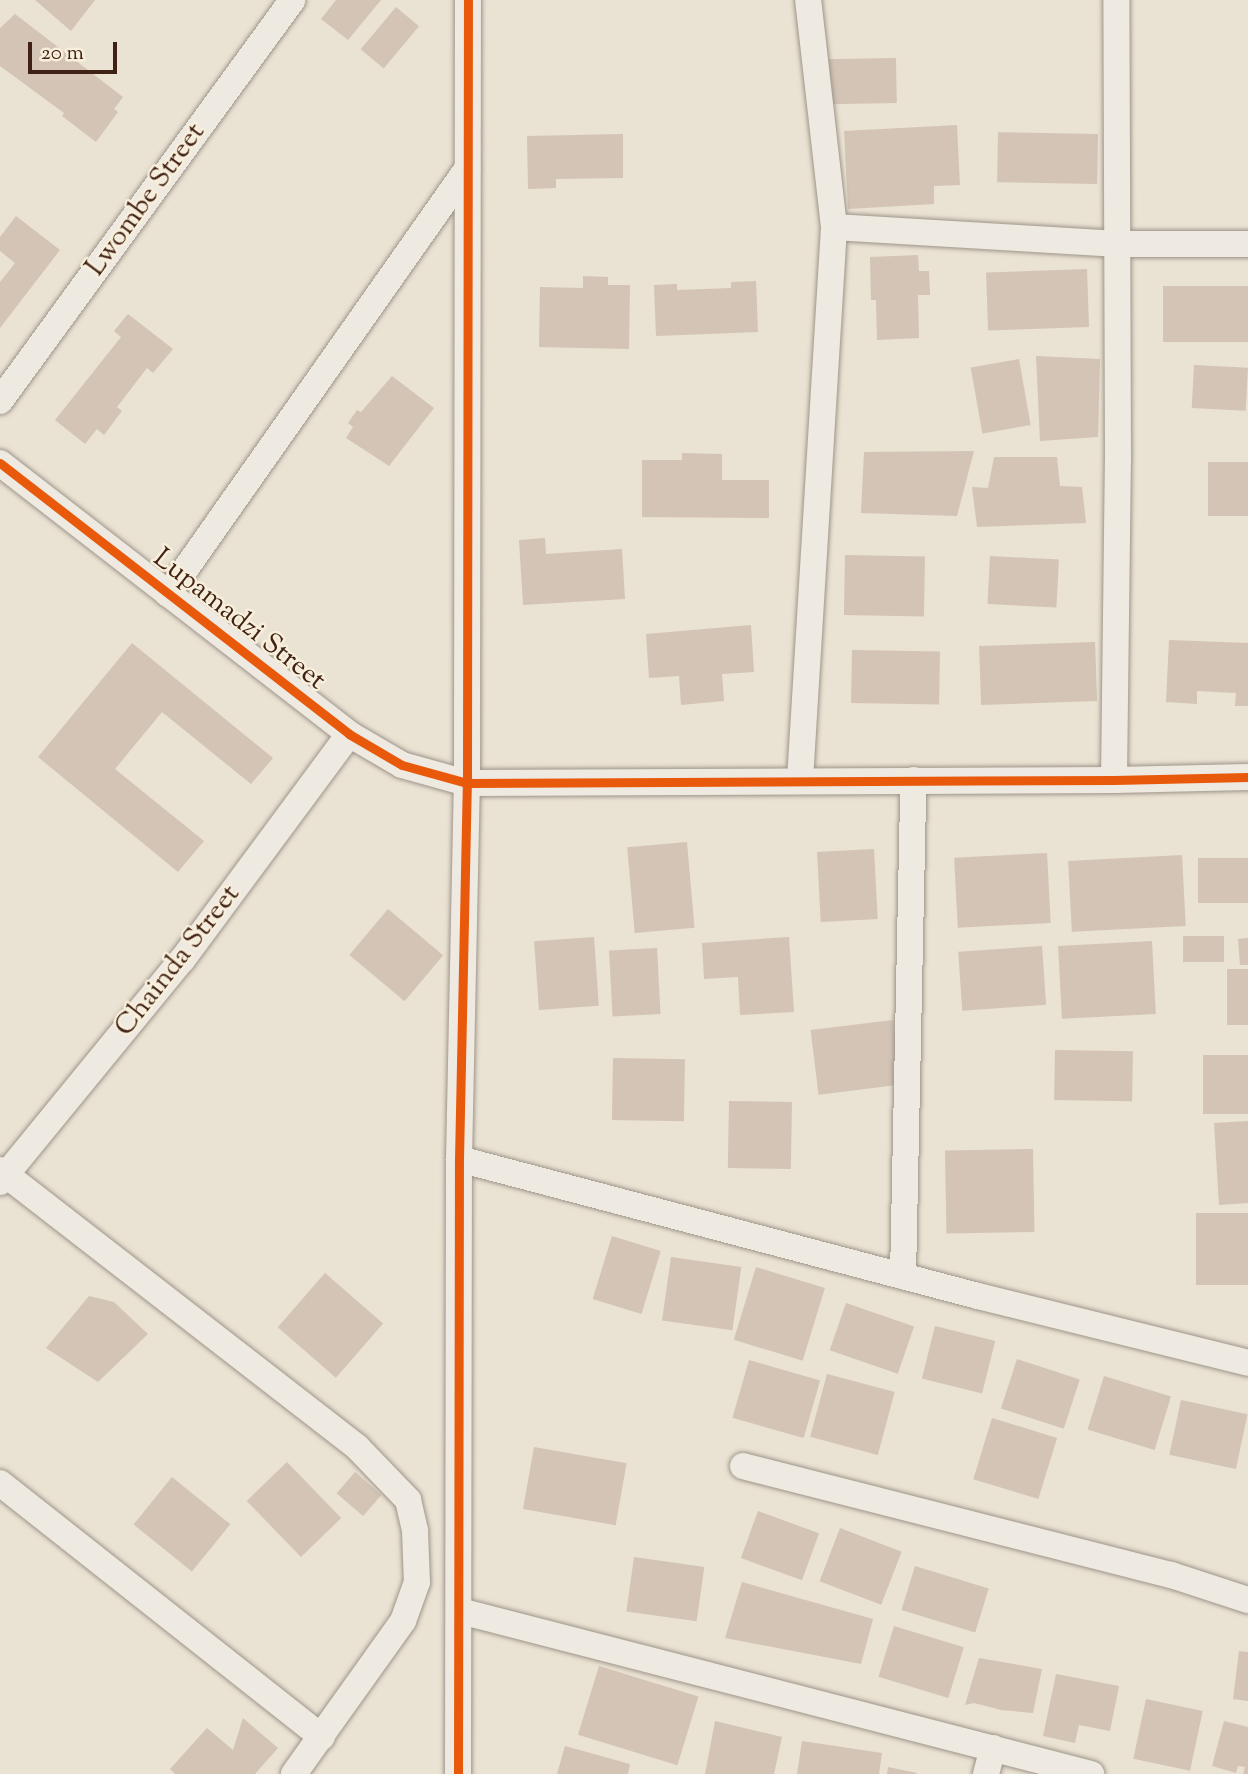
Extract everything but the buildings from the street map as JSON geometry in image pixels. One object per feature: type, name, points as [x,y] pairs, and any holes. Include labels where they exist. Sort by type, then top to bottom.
[{"type":"street","name":"Lwombe Street","points":[[0,401],[292,0]]},
{"type":"street","points":[[458,1774],[459,1159],[467,783],[468,0]]},
{"type":"street","points":[[800,780],[834,227],[808,0]]},
{"type":"street","points":[[1114,780],[1118,244],[1116,0]]},
{"type":"street","points":[[169,594],[467,169]]},
{"type":"street","points":[[834,227],[1118,244],[1248,244]]},
{"type":"street","name":"Lupamadzi Street","points":[[0,463],[349,734],[402,765],[467,783],[1248,777]]},
{"type":"street","name":"Chainda Street","points":[[2,1175],[182,960],[349,734]]},
{"type":"street","points":[[904,1276],[913,780]]},
{"type":"street","points":[[459,1159],[1248,1363]]},
{"type":"street","points":[[2,1175],[357,1447],[408,1500],[415,1531],[417,1569],[403,1620],[294,1774]]},
{"type":"street","points":[[743,1466],[1171,1575],[1248,1600]]},
{"type":"street","points":[[0,1483],[322,1737]]},
{"type":"street","points":[[417,1569],[460,1600],[1091,1774]]},
{"type":"street","points":[[986,1774],[993,1748]]},
{"type":"cycle path","points":[[458,1774],[459,1159],[467,783],[468,0]]},
{"type":"cycle path","points":[[0,463],[349,734],[402,765],[467,783],[1248,777]]}]
